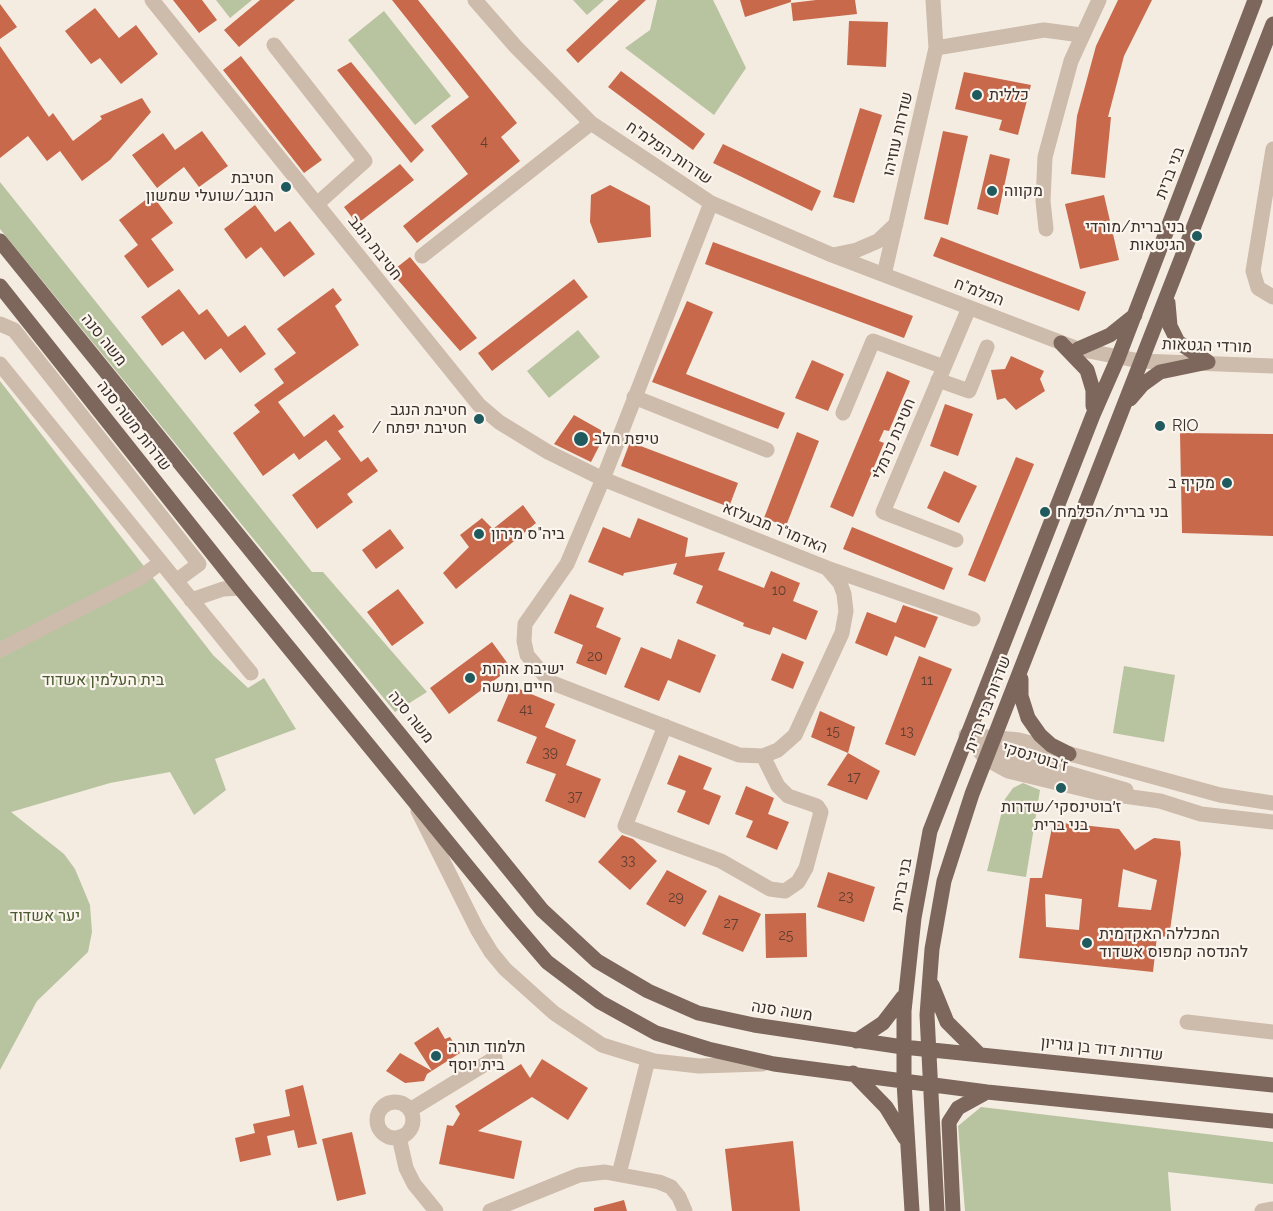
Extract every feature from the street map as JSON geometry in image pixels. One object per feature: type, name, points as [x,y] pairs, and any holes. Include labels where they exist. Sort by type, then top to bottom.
[{"type":"main road","name":"בני ברית","points":[[1118,358],[1255,0]]},
{"type":"main road","name":"שדרות בני ברית","points":[[937,1211],[927,1050],[930,979],[937,913],[944,881],[990,749],[1140,361],[1168,296],[1271,33]]},
{"type":"main road","name":"משה סנה","points":[[0,241],[542,910],[570,938],[597,961],[648,991],[698,1013],[754,1025],[903,1047]]},
{"type":"main road","name":"שדרות משה סנה","points":[[0,286],[7,301],[240,588]]},
{"type":"main road","points":[[1168,296],[1168,319],[1172,333],[1183,347],[1208,362]]},
{"type":"main road","points":[[1078,349],[1110,335],[1134,315]]},
{"type":"main road","points":[[1061,343],[1087,370],[1091,378],[1093,415]]},
{"type":"main road","name":"שדרות בני ברית","points":[[966,735],[1093,415],[1118,358]]},
{"type":"main road","points":[[1124,406],[1142,385],[1160,372],[1208,362]]},
{"type":"main road","points":[[240,588],[547,962],[573,983],[627,1018],[656,1033],[708,1049],[774,1064],[987,1092],[1273,1121]]},
{"type":"main road","points":[[1020,672],[1021,696],[1028,718],[1040,735],[1069,754]]},
{"type":"main road","name":"בני ברית","points":[[903,1047],[905,994],[914,918],[930,831],[966,735]]},
{"type":"main road","points":[[930,979],[947,1022],[980,1055]]},
{"type":"main road","points":[[856,1041],[883,1023],[905,994]]},
{"type":"main road","points":[[912,1211],[903,1047],[927,1050]]},
{"type":"main road","name":"שדרות דוד בן גוריון","points":[[927,1050],[1273,1085]]},
{"type":"main road","points":[[853,1073],[886,1107],[907,1142]]},
{"type":"main road","points":[[953,1211],[949,1122],[958,1108],[987,1092]]},
{"type":"street","name":"חטיבת הנגב","points":[[152,0],[479,405],[499,422],[548,452],[603,479]]},
{"type":"street","name":"שדרות הפלמ\"ח","points":[[476,0],[516,47],[591,123],[711,203],[884,275]]},
{"type":"street","name":"שדרות עוזיהו","points":[[884,275],[936,48],[933,0]]},
{"type":"street","points":[[1046,229],[1043,201],[1045,157],[1071,61],[1099,0]]},
{"type":"street","points":[[936,48],[1044,30],[1081,36]]},
{"type":"street","points":[[274,45],[365,161],[317,204]]},
{"type":"street","points":[[422,256],[591,123]]},
{"type":"street","points":[[1272,155],[1253,271],[1258,288],[1273,297]]},
{"type":"street","points":[[665,726],[625,826],[721,861],[770,889],[785,891],[798,882],[806,868],[821,812],[817,806],[788,796],[778,786],[763,756],[739,755],[665,726],[549,682],[527,655],[525,624],[567,564],[603,479],[711,203]]},
{"type":"street","points":[[832,255],[857,250],[878,241],[896,224]]},
{"type":"street","name":"הפלמ\"ח","points":[[884,275],[1061,343]]},
{"type":"street","name":"חטיבת כרמלי","points":[[956,540],[883,512],[969,308]]},
{"type":"street","points":[[0,324],[3,323],[14,330],[200,564],[176,581]]},
{"type":"street","points":[[843,413],[873,341],[941,374],[969,391],[987,347]]},
{"type":"street","points":[[1061,343],[1078,349],[1140,361]]},
{"type":"street","name":"מורדי הגטאות","points":[[1140,361],[1273,366]]},
{"type":"street","points":[[0,364],[251,674]]},
{"type":"street","points":[[634,397],[767,450]]},
{"type":"street","name":"האדמו\"ר מבעלזא","points":[[603,479],[827,568],[844,594],[846,611],[844,627],[795,735],[778,750],[763,756]]},
{"type":"street","points":[[0,650],[140,578],[160,562]]},
{"type":"street","points":[[827,568],[973,619]]},
{"type":"street","points":[[191,600],[223,589],[240,588]]},
{"type":"street","name":"ז'בוטינסקי","points":[[966,735],[990,749],[1008,771],[1056,783],[1160,801],[1218,817],[1273,822]]},
{"type":"street","name":"ז'בוטינסקי","points":[[966,735],[990,749],[1019,740],[1220,795],[1273,803]]},
{"type":"street","points":[[410,795],[477,929],[505,969],[554,1013],[602,1045],[648,1060],[699,1066],[774,1064]]},
{"type":"street","points":[[1187,1022],[1273,1032]]},
{"type":"street","points":[[410,1110],[495,1058]]},
{"type":"street","points":[[619,1174],[648,1060]]},
{"type":"street","points":[[389,1102],[401,1102],[410,1110],[411,1126],[399,1137],[387,1136],[382,1132],[377,1116],[389,1102]]},
{"type":"street","points":[[399,1137],[404,1160],[414,1184],[436,1211]]},
{"type":"street","points":[[490,1211],[579,1175],[619,1174],[659,1182],[671,1187],[685,1211]]},
{"type":"green space","points":[[216,0],[252,0],[230,18]]},
{"type":"green space","points":[[573,0],[604,0],[587,15]]},
{"type":"green space","points":[[657,0],[713,0],[717,8],[746,68],[714,115],[625,48],[650,30]]},
{"type":"green space","points":[[384,11],[451,96],[415,125],[348,40]]},
{"type":"green space","points":[[0,182],[312,572],[323,572],[427,692],[395,712],[0,229]]},
{"type":"green space","points":[[578,330],[600,357],[549,398],[527,371]]},
{"type":"green space","name":"בית העלמין אשדוד","points":[[0,381],[213,655],[248,688],[264,678],[296,729],[215,759],[226,790],[194,815],[170,772],[110,783],[11,812],[64,854],[75,869],[90,905],[92,932],[88,952],[37,1001],[0,1070]]},
{"type":"green space","points":[[1124,666],[1175,675],[1164,742],[1113,733]]},
{"type":"green space","points":[[1023,783],[1040,790],[1026,877],[987,871],[1005,799],[1013,788]]},
{"type":"green space","points":[[981,1107],[1273,1142],[1273,1184],[1168,1172],[1171,1211],[965,1211],[958,1126]]},
{"type":"building","points":[[173,0],[202,0],[217,20],[199,33]]},
{"type":"building","points":[[260,0],[295,0],[239,47],[224,30]]},
{"type":"building","points":[[392,0],[418,0],[517,123],[501,137],[520,161],[417,243],[403,226],[468,174],[431,126],[469,97]]},
{"type":"building","points":[[619,0],[646,0],[578,63],[566,50]]},
{"type":"building","points":[[740,0],[791,0],[791,2],[745,17]]},
{"type":"building","points":[[816,0],[855,0],[857,14],[793,21],[791,3]]},
{"type":"building","points":[[1118,0],[1152,0],[1124,56],[1108,117],[1111,117],[1105,178],[1071,174],[1077,116],[1096,46]]},
{"type":"building","points":[[0,4],[17,27],[0,39]]},
{"type":"building","points":[[95,8],[119,38],[136,25],[158,54],[121,84],[100,58],[91,64],[65,31]]},
{"type":"building","points":[[849,21],[888,22],[886,67],[847,65]]},
{"type":"building","points":[[0,46],[49,117],[53,113],[73,141],[102,119],[100,116],[142,98],[151,112],[110,160],[82,181],[60,151],[47,161],[28,136],[0,158]]},
{"type":"building","points":[[241,56],[322,160],[304,173],[223,70]]},
{"type":"building","points":[[351,62],[424,150],[411,163],[337,70]]},
{"type":"building","points":[[621,71],[705,134],[693,150],[608,87]]},
{"type":"building","points":[[964,72],[1031,85],[1018,135],[999,130],[1002,120],[955,109]]},
{"type":"building","points":[[860,108],[882,115],[854,203],[833,197]]},
{"type":"building","points":[[202,131],[228,166],[199,187],[184,167],[157,188],[132,155],[163,133],[175,150]]},
{"type":"building","points":[[943,131],[968,136],[948,225],[924,219]]},
{"type":"building","points":[[723,144],[821,191],[812,211],[713,163]]},
{"type":"building","name":"מקווה","points":[[990,154],[1010,159],[998,215],[977,209]]},
{"type":"building","points":[[400,164],[414,180],[357,224],[344,207]]},
{"type":"building","points":[[610,185],[650,206],[651,237],[598,243],[590,222],[591,195]]},
{"type":"building","points":[[152,195],[173,223],[151,239],[174,270],[148,288],[124,256],[138,245],[119,220]]},
{"type":"building","points":[[1104,195],[1119,260],[1080,269],[1065,204]]},
{"type":"building","points":[[255,205],[275,232],[290,221],[315,254],[284,277],[261,247],[246,259],[224,229]]},
{"type":"building","points":[[941,237],[1086,292],[1079,311],[933,256]]},
{"type":"building","points":[[713,242],[913,316],[904,338],[705,264]]},
{"type":"building","points":[[410,257],[477,338],[460,351],[391,272]]},
{"type":"building","points":[[574,279],[588,297],[492,371],[478,353]]},
{"type":"building","points":[[333,288],[342,300],[335,306],[359,345],[278,402],[304,437],[334,414],[344,427],[338,431],[361,462],[368,457],[378,471],[347,494],[353,502],[317,529],[292,495],[341,459],[326,440],[299,460],[294,453],[263,476],[233,433],[260,412],[254,405],[284,383],[274,369],[296,353],[277,329]]},
{"type":"building","points":[[179,289],[199,315],[207,309],[228,337],[245,325],[266,354],[240,373],[221,348],[205,360],[183,331],[162,346],[141,317]]},
{"type":"building","points":[[687,301],[713,312],[686,374],[785,413],[778,429],[652,382]]},
{"type":"building","points":[[1011,356],[1044,371],[1040,379],[1045,391],[1016,410],[1005,398],[997,400],[991,370],[1005,369]]},
{"type":"building","points":[[812,360],[844,374],[828,411],[795,398]]},
{"type":"building","points":[[887,371],[910,381],[889,431],[884,430],[879,441],[884,443],[853,517],[830,507]]},
{"type":"building","points":[[945,404],[973,414],[958,456],[930,446]]},
{"type":"building","name":"טיפת חלב","points":[[574,415],[606,433],[591,462],[554,444]]},
{"type":"building","points":[[797,432],[819,441],[786,526],[764,518]]},
{"type":"building","name":"מקיף ב","points":[[1180,433],[1273,434],[1273,536],[1182,533]]},
{"type":"building","points":[[630,442],[738,483],[729,507],[621,466]]},
{"type":"building","points":[[1016,457],[1034,464],[985,582],[968,575]]},
{"type":"building","points":[[944,471],[977,486],[959,523],[927,508]]},
{"type":"building","points":[[523,505],[536,523],[456,589],[443,573],[469,547],[460,535],[482,518],[493,529]]},
{"type":"building","points":[[638,518],[688,538],[685,557],[725,552],[718,570],[764,588],[771,571],[800,583],[793,601],[818,611],[806,640],[773,627],[770,635],[743,626],[744,623],[696,603],[703,586],[673,574],[677,563],[624,573],[623,576],[588,562],[603,527],[630,538]]},
{"type":"building","points":[[852,527],[953,568],[944,590],[843,549]]},
{"type":"building","points":[[390,529],[404,548],[376,569],[362,550]]},
{"type":"building","points":[[398,589],[424,623],[392,646],[367,612]]},
{"type":"building","points":[[570,594],[604,608],[596,627],[621,638],[606,675],[576,663],[583,645],[554,633]]},
{"type":"building","points":[[903,605],[938,617],[925,648],[895,636],[887,656],[855,643],[867,612],[896,623]]},
{"type":"building","points":[[678,639],[716,655],[700,693],[668,680],[659,701],[624,687],[641,647],[671,659]]},
{"type":"building","name":"ישיבת אורות חיים ומשה","points":[[492,642],[511,668],[449,714],[430,688]]},
{"type":"building","points":[[782,653],[804,662],[793,689],[771,680]]},
{"type":"building","points":[[919,656],[952,669],[915,756],[885,744]]},
{"type":"building","points":[[512,686],[555,704],[545,727],[576,740],[566,765],[601,779],[585,818],[545,801],[556,774],[526,763],[537,737],[497,721]]},
{"type":"building","points":[[820,711],[855,727],[848,753],[811,737]]},
{"type":"building","points":[[848,753],[880,771],[867,800],[827,785]]},
{"type":"building","points":[[679,755],[712,768],[703,789],[721,796],[709,825],[677,812],[686,791],[667,784]]},
{"type":"building","points":[[746,786],[774,798],[768,814],[789,822],[777,850],[746,837],[753,821],[735,814]]},
{"type":"building","points":[[1053,822],[1119,829],[1135,850],[1154,838],[1180,841],[1181,854],[1169,937],[1157,936],[1153,972],[1019,958],[1030,878],[1042,878]],"holes":[[[1123,869],[1157,880],[1151,910],[1118,907]],[[1045,894],[1082,899],[1079,930],[1046,927]]]},
{"type":"building","points":[[622,835],[633,839],[657,861],[630,890],[598,862]]},
{"type":"building","points":[[667,870],[707,891],[685,927],[646,904]]},
{"type":"building","points":[[828,872],[875,887],[864,922],[817,907]]},
{"type":"building","points":[[719,895],[761,914],[743,952],[702,934]]},
{"type":"building","points":[[806,913],[807,957],[766,958],[765,914]]},
{"type":"building","points":[[438,1027],[445,1039],[450,1037],[460,1053],[432,1071],[414,1043]]},
{"type":"building","points":[[400,1053],[432,1071],[427,1074],[424,1081],[405,1083],[386,1071]]},
{"type":"building","points":[[542,1059],[588,1088],[568,1120],[532,1097],[478,1131],[522,1141],[514,1179],[439,1164],[447,1125],[453,1126],[460,1114],[455,1106],[521,1064],[530,1078]]},
{"type":"building","points":[[303,1085],[317,1144],[298,1148],[294,1130],[267,1136],[271,1155],[240,1162],[235,1138],[255,1133],[253,1124],[290,1116],[285,1090]]},
{"type":"building","points":[[352,1132],[366,1194],[337,1201],[322,1139]]},
{"type":"building","points":[[793,1141],[800,1211],[732,1211],[725,1149]]},
{"type":"building","points":[[624,1200],[627,1211],[594,1211],[594,1208]]},
{"type":"place","name":"כללית","points":[[977,95]]},
{"type":"place","name":"חטיבת הנגב/שועלי שמשון","points":[[286,187]]},
{"type":"place","name":"מקווה","points":[[992,191]]},
{"type":"place","name":"בני ברית/מורדי הגיטאות","points":[[1197,236]]},
{"type":"place","name":"חטיבת הנגב / חטיבת יפתח","points":[[479,419]]},
{"type":"place","name":"RIO","points":[[1160,426]]},
{"type":"place","name":"טיפת חלב","points":[[581,439]]},
{"type":"place","name":"מקיף ב","points":[[1227,483]]},
{"type":"place","name":"בני ברית/הפלמח","points":[[1045,512]]},
{"type":"place","name":"ביה\"ס מירון","points":[[479,534]]},
{"type":"place","name":"ישיבת אורות חיים ומשה","points":[[470,678]]},
{"type":"place","name":"ז׳בוטינסקי/שדרות בני ברית","points":[[1061,788]]},
{"type":"place","name":"המכללה האקדמית להנדסה קמפוס אשדוד","points":[[1087,943]]},
{"type":"place","name":"תלמוד תורה בית יוסף","points":[[436,1056]]},
{"type":"park label","name":"יער אשדוד","points":[[45,916]]}]
